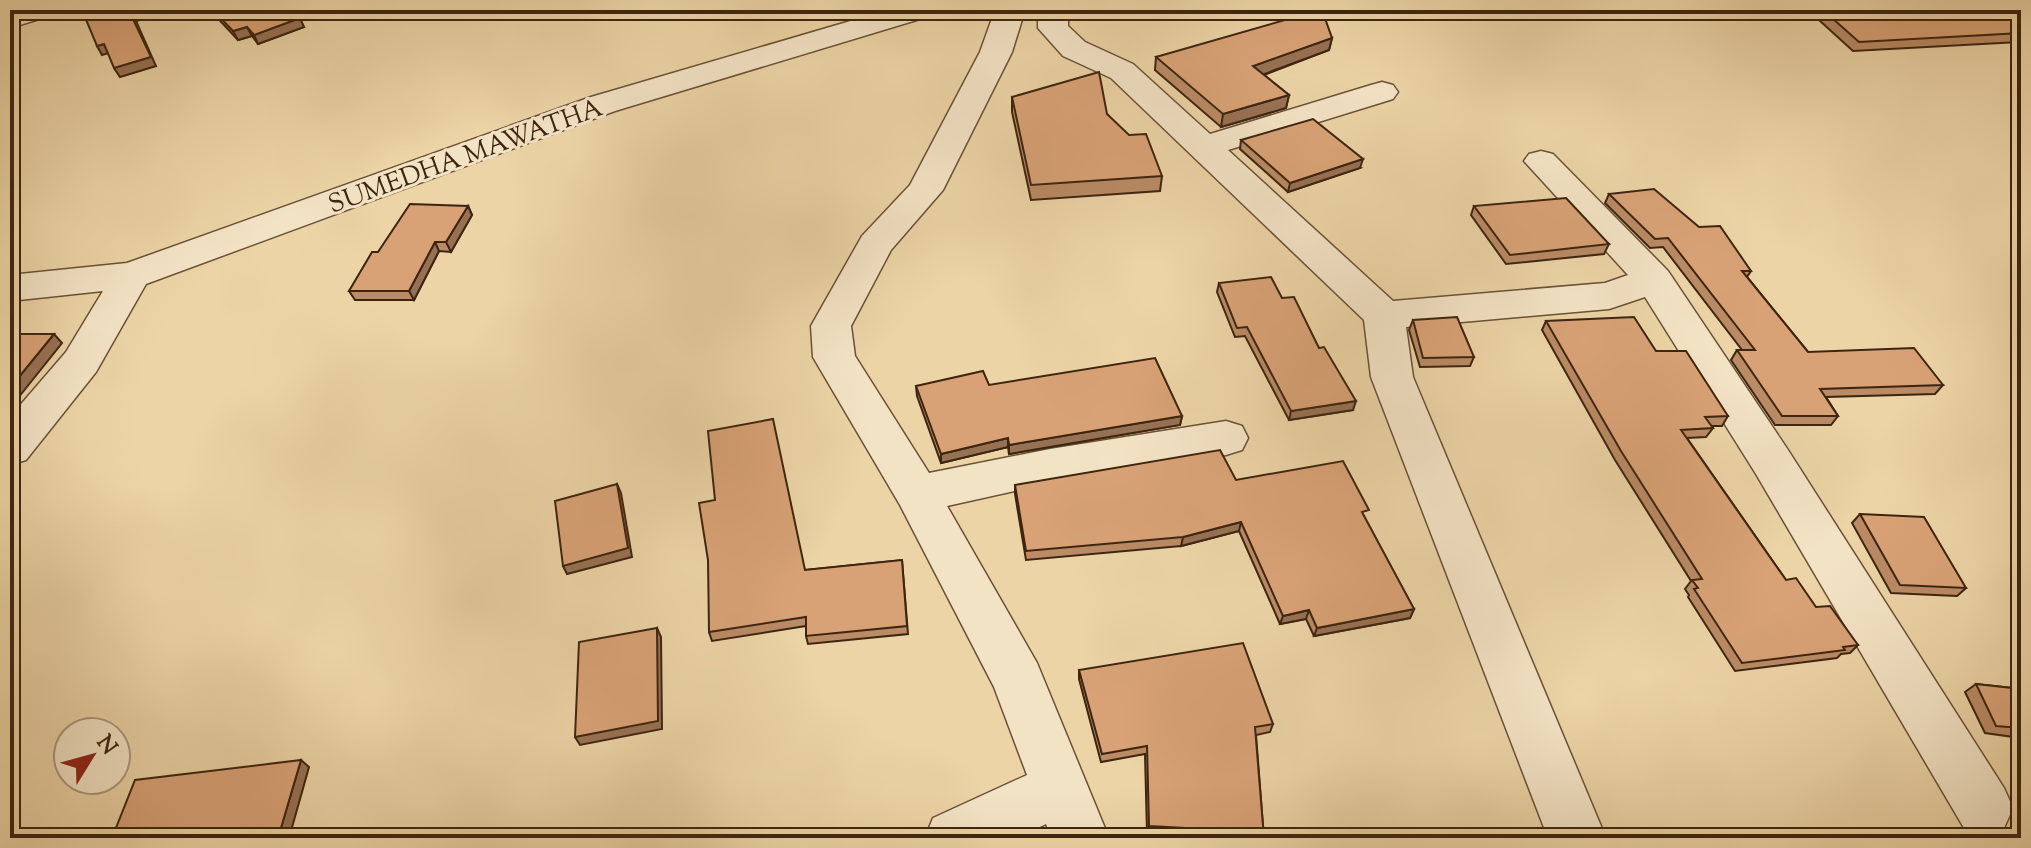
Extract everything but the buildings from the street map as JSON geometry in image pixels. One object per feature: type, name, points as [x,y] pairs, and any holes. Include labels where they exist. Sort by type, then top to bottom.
[{"type":"street","points":[[10,19],[39,10]]},
{"type":"street","name":"SUMEDHA MAWATHA","points":[[10,288],[132,275],[603,104],[920,10]]},
{"type":"street","points":[[954,838],[1070,813],[1018,680],[917,494],[834,357],[831,326],[875,244],[925,190],[996,52],[1010,10]]},
{"type":"street","points":[[1053,10],[1053,28],[1074,49],[1122,71],[1384,315],[1392,377],[1577,838]]},
{"type":"street","points":[[1205,146],[1382,92]]},
{"type":"street","points":[[1541,161],[1654,280],[1772,462],[1984,808]]},
{"type":"street","points":[[10,448],[81,362],[132,275]]},
{"type":"street","points":[[1384,315],[1609,296],[1654,280]]},
{"type":"street","points":[[917,494],[1050,466],[1226,438]]}]
